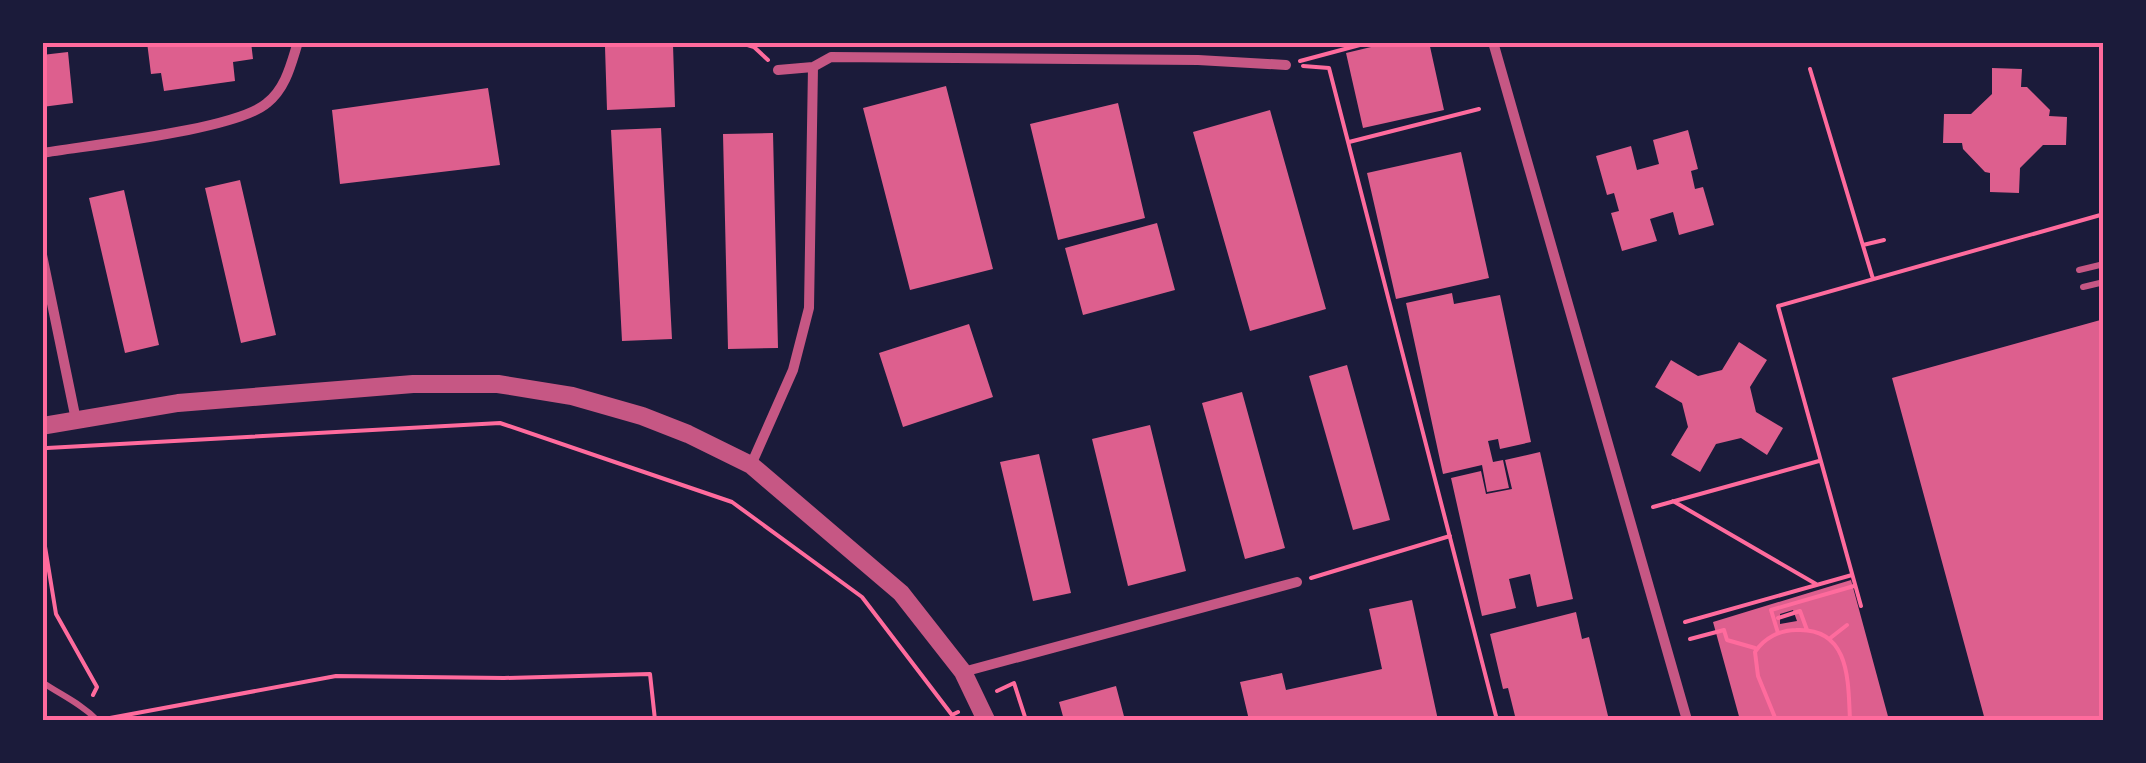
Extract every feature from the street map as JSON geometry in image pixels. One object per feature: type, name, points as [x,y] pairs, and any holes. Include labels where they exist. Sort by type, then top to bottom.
[{"type":"street","points":[[42,153],[210,125],[242,115],[266,104],[287,78],[298,42]]},
{"type":"street","points":[[1493,42],[1687,720]]},
{"type":"street","points":[[778,70],[813,66],[831,57],[1198,60],[1286,65]]},
{"type":"street","points":[[751,465],[793,370],[809,308],[813,66]]},
{"type":"street","points":[[42,254],[76,420]]},
{"type":"street","points":[[42,426],[178,403],[413,384],[498,384],[572,396],[642,416],[751,465],[901,593],[963,672],[986,720]]},
{"type":"street","points":[[963,672],[1297,582]]},
{"type":"lane","points":[[2079,270],[2104,264]]},
{"type":"lane","points":[[2083,287],[2104,282]]},
{"type":"lane","points":[[42,682],[86,708],[98,720]]},
{"type":"path","points":[[738,42],[754,47],[778,70]]},
{"type":"path","points":[[1286,65],[1371,42]]},
{"type":"path","points":[[1286,65],[1330,68],[1497,720]]},
{"type":"path","points":[[1810,68],[1873,279]]},
{"type":"path","points":[[1348,142],[1479,109]]},
{"type":"path","points":[[1861,606],[1778,306],[2104,214]]},
{"type":"path","points":[[1863,245],[1884,240]]},
{"type":"path","points":[[42,449],[500,423],[732,502],[862,598],[952,715],[1014,683],[1026,720]]},
{"type":"path","points":[[1653,507],[1819,461]]},
{"type":"path","points":[[1672,502],[1818,585]]},
{"type":"path","points":[[42,528],[56,614],[97,687],[86,708]]},
{"type":"path","points":[[1297,582],[1450,536]]},
{"type":"path","points":[[1685,622],[1852,575]]},
{"type":"path","points":[[1778,634],[1771,610],[1856,585]]},
{"type":"path","points":[[1778,618],[1800,611],[1806,630]]},
{"type":"path","points":[[1829,638],[1847,625]]},
{"type":"path","points":[[1690,640],[1724,630],[1727,640],[1757,649]]},
{"type":"path","points":[[1757,649],[1778,634],[1806,630],[1829,638],[1846,667],[1850,720]]},
{"type":"path","points":[[1757,649],[1758,676],[1776,720]]},
{"type":"path","points":[[98,720],[336,676],[504,678],[650,674],[655,720]]},
{"type":"building","points":[[147,42],[251,42],[253,59],[233,62],[235,81],[164,91],[161,73],[151,74]]},
{"type":"building","points":[[1392,42],[1429,42],[1444,110],[1363,128],[1346,53]]},
{"type":"building","points":[[673,45],[675,107],[607,110],[605,47]]},
{"type":"building","points":[[68,52],[73,103],[42,107],[42,55]]},
{"type":"building","points":[[1992,68],[2022,69],[2021,87],[2027,87],[2050,110],[2049,116],[2067,117],[2066,145],[2043,145],[2020,168],[2019,193],[1990,192],[1990,173],[1963,149],[1962,143],[1943,143],[1944,114],[1971,114],[1992,94]]},
{"type":"building","points":[[946,86],[993,269],[910,290],[863,108]]},
{"type":"building","points":[[488,88],[500,165],[340,184],[332,110]]},
{"type":"building","points":[[1118,103],[1145,218],[1058,240],[1030,124]]},
{"type":"building","points":[[1270,110],[1326,309],[1250,331],[1193,132]]},
{"type":"building","points":[[661,128],[672,339],[622,341],[611,130]]},
{"type":"building","points":[[1688,130],[1698,169],[1691,171],[1695,189],[1703,187],[1714,225],[1679,235],[1673,212],[1650,219],[1657,241],[1622,251],[1611,213],[1619,211],[1614,193],[1607,195],[1596,156],[1631,146],[1637,170],[1659,164],[1653,140]]},
{"type":"building","points":[[773,133],[778,348],[728,349],[723,134]]},
{"type":"building","points":[[1461,152],[1489,278],[1396,299],[1367,173]]},
{"type":"building","points":[[240,180],[276,335],[241,343],[205,188]]},
{"type":"building","points":[[124,190],[159,345],[125,353],[89,198]]},
{"type":"building","points":[[1157,223],[1175,290],[1083,315],[1065,248]]},
{"type":"building","points":[[1452,293],[1454,304],[1500,295],[1531,442],[1500,449],[1498,439],[1488,441],[1493,462],[1503,460],[1509,488],[1487,492],[1482,465],[1443,474],[1406,303]]},
{"type":"building","points":[[2104,319],[2104,720],[1985,720],[1892,378]]},
{"type":"building","points":[[969,324],[993,397],[903,427],[879,353]]},
{"type":"building","points":[[1739,342],[1767,360],[1750,387],[1756,412],[1783,428],[1767,455],[1741,438],[1716,444],[1700,472],[1671,455],[1688,427],[1682,403],[1655,387],[1671,360],[1698,376],[1722,370]]},
{"type":"building","points":[[1347,365],[1390,520],[1353,530],[1309,376]]},
{"type":"building","points":[[1242,392],[1285,548],[1245,559],[1202,403]]},
{"type":"building","points":[[1150,425],[1186,571],[1128,586],[1092,439]]},
{"type":"building","points":[[1540,452],[1573,599],[1537,607],[1530,574],[1509,579],[1516,608],[1482,616],[1451,478],[1481,471],[1486,494],[1512,489],[1505,460]]},
{"type":"building","points":[[1039,454],[1071,593],[1033,601],[1000,462]]},
{"type":"building","points":[[1851,580],[1889,720],[1740,720],[1713,622]],"holes":[[[1793,610],[1797,621],[1780,624],[1780,614]]]},
{"type":"building","points":[[1412,600],[1438,720],[1249,720],[1240,682],[1282,673],[1286,690],[1382,669],[1369,609]]},
{"type":"building","points":[[1576,612],[1582,639],[1589,637],[1609,720],[1516,720],[1508,688],[1503,689],[1490,634]]},
{"type":"building","points":[[1116,686],[1125,720],[1064,720],[1059,702]]}]
